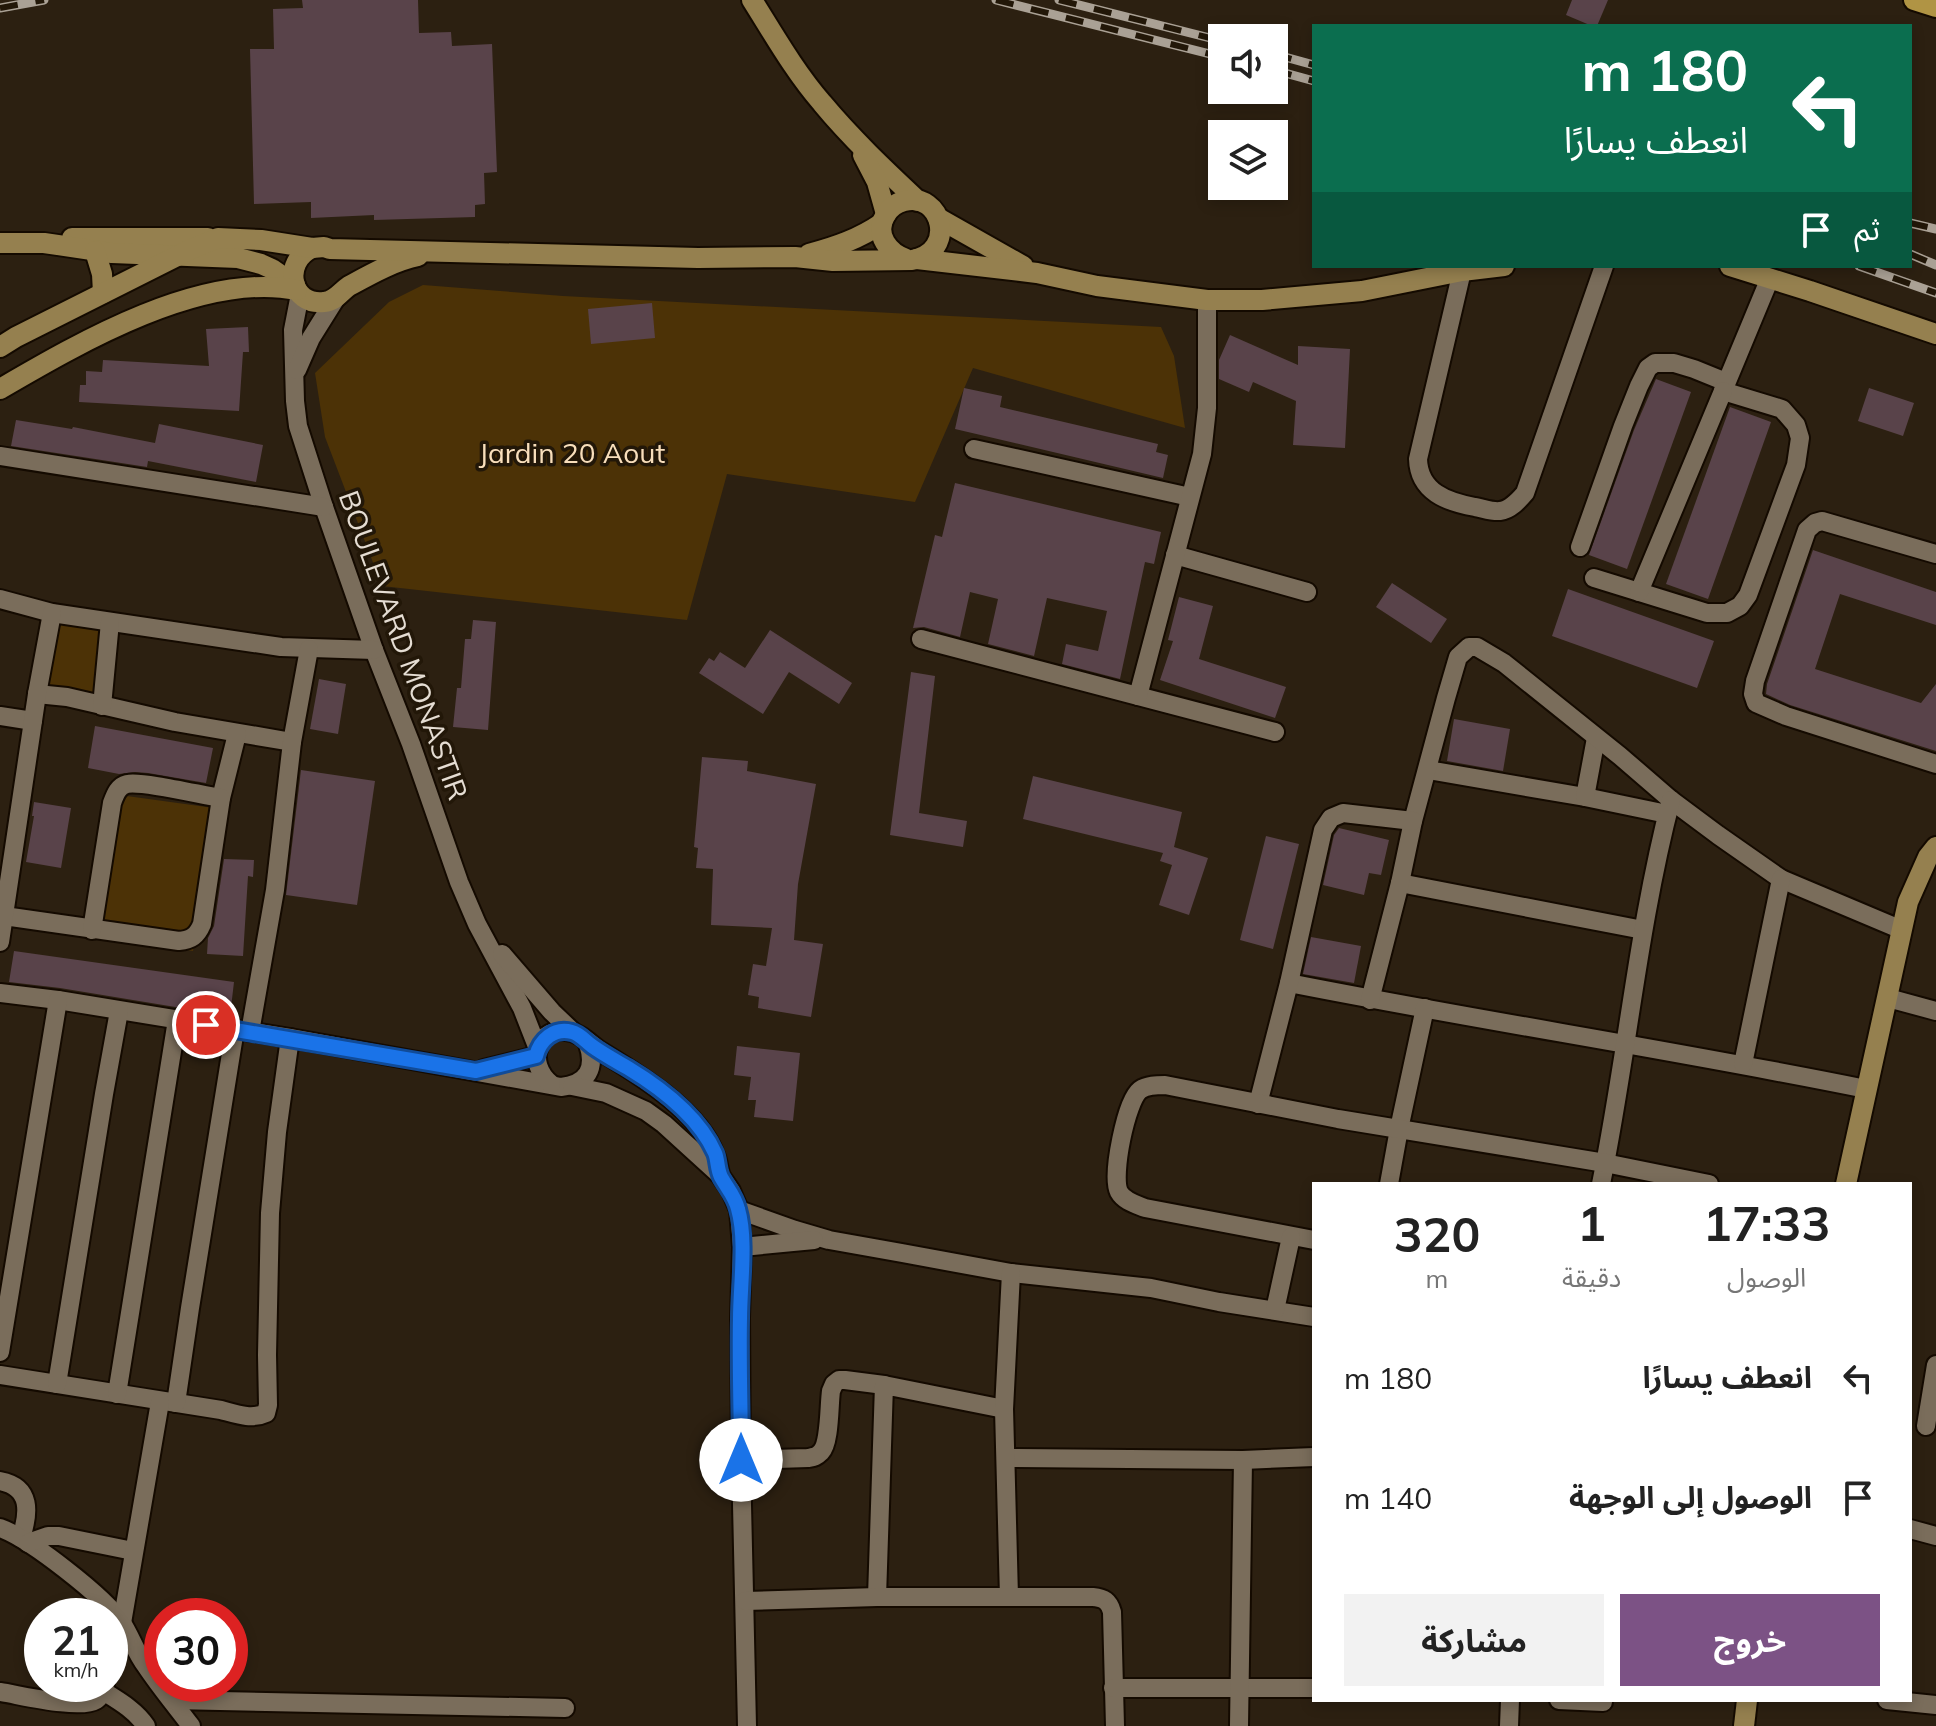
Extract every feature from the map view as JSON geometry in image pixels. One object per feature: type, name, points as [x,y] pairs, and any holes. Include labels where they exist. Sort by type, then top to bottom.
[{"type":"main road","points":[[1914,0],[1936,7]]},
{"type":"street","points":[[752,0],[821,103],[918,201]]},
{"type":"street","points":[[852,136],[877,182],[884,219],[881,233],[889,250],[897,256],[1037,273],[1097,286],[1207,300],[1290,299],[1362,291],[1487,268]]},
{"type":"street","points":[[795,257],[835,247],[869,232],[900,202],[909,200],[927,204],[938,218],[1037,273]]},
{"type":"street","points":[[297,290],[293,270],[299,256],[321,248],[698,258],[795,257],[845,261],[912,259],[929,253],[937,243],[941,231],[938,218]]},
{"type":"street","points":[[44,243],[71,238],[218,238],[321,248],[337,252],[347,265],[348,273],[340,293]]},
{"type":"street","points":[[0,347],[218,238]]},
{"type":"street","points":[[0,243],[44,243],[95,251],[176,257],[238,258],[272,269],[308,300],[317,302],[327,302],[398,262],[438,252]]},
{"type":"street","points":[[95,251],[102,274],[103,293]]},
{"type":"street","points":[[1462,271],[1418,470],[1430,488],[1454,503],[1500,511],[1509,508],[1525,493],[1603,268]]},
{"type":"street","points":[[1737,268],[1936,334]]},
{"type":"street","points":[[1639,592],[1770,278]]},
{"type":"street","points":[[0,389],[115,327],[163,308],[233,288],[265,285],[297,290]]},
{"type":"street","name":"BOULEVARD MONASTIR","points":[[297,290],[293,380],[298,426],[374,650],[411,744],[459,882],[477,924],[522,1008],[537,1053]]},
{"type":"street","name":"BOULEVARD MONASTIR","points":[[293,380],[311,338],[340,293]]},
{"type":"street","points":[[1138,696],[1206,433],[1207,300]]},
{"type":"street","points":[[1580,547],[1639,386],[1648,368],[1655,363],[1674,363],[1694,369],[1725,386],[1782,409],[1796,425],[1800,438],[1796,465],[1748,595],[1740,606],[1721,614],[1707,613],[1594,578]]},
{"type":"street","points":[[974,449],[1190,497]]},
{"type":"street","points":[[0,456],[324,507]]},
{"type":"street","points":[[1936,554],[1822,521],[1811,526],[1779,608],[1753,694],[1756,703],[1786,716],[1936,764]]},
{"type":"street","points":[[1175,555],[1307,592]]},
{"type":"street","points":[[0,599],[52,613],[281,647],[374,650]]},
{"type":"street","points":[[0,942],[7,850],[52,613]]},
{"type":"street","points":[[102,706],[110,622]]},
{"type":"street","points":[[921,639],[1275,732]]},
{"type":"street","points":[[1370,1000],[1413,821],[1458,657],[1469,647],[1477,647],[1504,663],[1620,756],[1669,807],[1781,879],[1902,930]]},
{"type":"street","points":[[126,1598],[133,1551],[190,1308],[243,1030],[275,890],[292,742],[309,649]]},
{"type":"street","points":[[37,694],[67,697],[175,722],[292,742]]},
{"type":"street","points":[[0,716],[33,721]]},
{"type":"street","points":[[4,916],[179,941],[189,940],[197,934],[202,924],[221,798],[237,734]]},
{"type":"street","points":[[1585,797],[1596,738]]},
{"type":"street","points":[[1428,770],[1585,797],[1669,807]]},
{"type":"street","points":[[92,930],[116,792],[127,784],[221,798]]},
{"type":"street","points":[[1601,1182],[1643,930],[1669,807]]},
{"type":"street","points":[[1258,1104],[1323,830],[1331,818],[1343,813],[1413,821]]},
{"type":"street","points":[[1846,1182],[1908,902],[1928,857],[1936,847]]},
{"type":"street","points":[[1743,1064],[1781,879]]},
{"type":"street","points":[[1400,883],[1643,930]]},
{"type":"street","name":"BOULEVARD MONASTIR","points":[[477,924],[535,994],[581,1038],[667,1095],[687,1115],[715,1154],[720,1175]]},
{"type":"street","points":[[1289,983],[1866,1089]]},
{"type":"street","points":[[0,993],[243,1030],[561,1087],[582,1081],[588,1073],[592,1063],[581,1038],[560,1031],[542,1041],[537,1053],[537,1067],[542,1077],[551,1084]]},
{"type":"street","points":[[1888,998],[1936,1011]]},
{"type":"street","points":[[0,1352],[58,1000]]},
{"type":"street","points":[[1389,1182],[1425,1008]]},
{"type":"street","points":[[57,1384],[119,1011]]},
{"type":"street","points":[[117,1394],[177,1020]]},
{"type":"street","points":[[0,1375],[246,1416],[257,1417],[268,1410],[270,1213],[290,1038]]},
{"type":"street","points":[[476,1071],[537,1053]]},
{"type":"street","points":[[1312,1240],[1145,1208],[1128,1201],[1117,1185],[1117,1169],[1133,1098],[1146,1087],[1165,1085],[1699,1182]]},
{"type":"street","name":"BOULEVARD MONASTIR","points":[[572,1086],[606,1093],[646,1111],[664,1124],[720,1175],[739,1210],[742,1247],[741,1460],[747,1726]]},
{"type":"street","points":[[739,1210],[829,1240],[1011,1273],[1151,1288],[1312,1317]]},
{"type":"street","points":[[1275,1310],[1291,1237]]},
{"type":"street","points":[[742,1247],[829,1240]]},
{"type":"street","points":[[1009,1597],[1004,1409],[1011,1273]]},
{"type":"street","points":[[1924,1426],[1936,1365]]},
{"type":"street","points":[[741,1460],[815,1456],[826,1442],[831,1391],[839,1380],[884,1385],[1004,1409]]},
{"type":"street","points":[[877,1597],[884,1385]]},
{"type":"street","points":[[1006,1458],[1243,1460],[1312,1457]]},
{"type":"street","points":[[1239,1726],[1243,1460]]},
{"type":"street","points":[[0,1481],[12,1485],[25,1497],[24,1540]]},
{"type":"street","points":[[0,1528],[24,1540],[98,1598]]},
{"type":"street","points":[[1912,1530],[1936,1536]]},
{"type":"street","points":[[24,1540],[59,1536],[133,1551]]},
{"type":"street","points":[[745,1601],[877,1597],[1093,1597],[1106,1600],[1112,1612],[1115,1726]]},
{"type":"street","points":[[128,1636],[144,1663]]},
{"type":"street","points":[[1113,1688],[1312,1688]]},
{"type":"street","points":[[0,1692],[24,1696]]},
{"type":"street","points":[[58,1702],[92,1702]]},
{"type":"street","points":[[122,1702],[146,1726]]},
{"type":"street","points":[[173,1702],[191,1726]]},
{"type":"street","points":[[248,1702],[565,1708]]},
{"type":"street","points":[[1509,1726],[1510,1702]]},
{"type":"street","points":[[1744,1726],[1747,1702]]},
{"type":"street","points":[[1907,1702],[1936,1705]]},
{"type":"green space","name":"Jardin 20 Aout","points":[[423,285],[563,296],[1161,327],[1174,356],[1185,428],[973,368],[915,502],[727,474],[687,620],[382,586],[325,437],[315,373],[389,302]]},
{"type":"green space","points":[[47,613],[111,623],[95,703],[33,699]]},
{"type":"green space","points":[[105,793],[214,808],[193,951],[85,932]]},
{"type":"building","points":[[302,0],[418,0],[419,33],[451,32],[452,46],[492,44],[497,172],[484,173],[485,204],[475,205],[475,217],[374,220],[374,215],[311,218],[311,202],[254,204],[250,49],[274,49],[273,9],[303,8]]},
{"type":"building","points":[[1572,0],[1608,0],[1598,24],[1587,24],[1566,15]]},
{"type":"building","points":[[652,303],[655,338],[591,344],[588,309]]},
{"type":"building","points":[[248,327],[249,352],[243,352],[239,411],[79,402],[80,385],[86,385],[86,371],[102,372],[103,360],[209,366],[206,329]]},
{"type":"building","points":[[1230,335],[1298,365],[1298,346],[1350,349],[1345,448],[1293,445],[1296,401],[1253,382],[1249,392],[1219,379],[1219,360]]},
{"type":"building","points":[[1656,379],[1691,392],[1627,569],[1589,555],[1634,430]]},
{"type":"building","points":[[964,388],[1002,396],[1000,407],[1158,444],[1156,452],[1168,455],[1163,478],[955,429]]},
{"type":"building","points":[[1869,388],[1914,403],[1903,436],[1858,421]]},
{"type":"building","points":[[1730,407],[1771,422],[1708,599],[1666,584]]},
{"type":"building","points":[[16,420],[155,443],[159,424],[263,445],[256,482],[148,461],[147,467],[11,446]]},
{"type":"building","points":[[955,483],[1161,532],[1154,564],[1145,562],[1120,679],[1062,664],[1066,644],[1098,651],[1107,611],[1047,598],[1034,656],[988,644],[998,599],[970,592],[960,637],[924,627],[913,628],[935,535],[942,537]]},
{"type":"building","points":[[1813,550],[1936,592],[1936,625],[1840,594],[1815,669],[1921,703],[1936,684],[1936,751],[1790,705],[1766,694]]},
{"type":"building","points":[[1392,583],[1447,619],[1431,643],[1376,607]]},
{"type":"building","points":[[1568,589],[1714,641],[1697,688],[1552,636]]},
{"type":"building","points":[[1179,597],[1213,606],[1199,659],[1286,687],[1275,718],[1160,680],[1173,641],[1168,640]]},
{"type":"building","points":[[473,620],[496,622],[488,730],[453,727],[457,688],[461,688],[465,639],[471,639]]},
{"type":"building","points":[[770,630],[852,683],[839,704],[789,672],[763,714],[699,673],[709,658],[714,661],[720,652],[745,668]]},
{"type":"building","points":[[911,672],[935,676],[919,813],[967,821],[963,847],[890,835]]},
{"type":"building","points":[[319,679],[346,684],[338,734],[310,729]]},
{"type":"building","points":[[1454,719],[1510,729],[1503,771],[1447,761]]},
{"type":"building","points":[[95,726],[213,748],[206,783],[148,773],[119,774],[88,768]]},
{"type":"building","points":[[702,757],[748,761],[747,771],[816,784],[798,884],[794,940],[823,944],[811,1017],[758,1008],[759,997],[748,995],[753,964],[766,966],[772,928],[711,925],[713,869],[696,868],[698,848],[694,847]]},
{"type":"building","points":[[301,770],[375,781],[357,905],[286,895]]},
{"type":"building","points":[[1033,776],[1182,812],[1174,847],[1208,858],[1189,915],[1159,905],[1172,865],[1160,861],[1163,853],[1023,819]]},
{"type":"building","points":[[34,802],[71,808],[61,868],[26,862]]},
{"type":"building","points":[[1339,828],[1389,840],[1381,875],[1369,873],[1364,895],[1323,885],[1334,835]]},
{"type":"building","points":[[1266,836],[1299,844],[1273,949],[1240,940]]},
{"type":"building","points":[[224,859],[254,860],[253,877],[248,876],[243,956],[207,954]]},
{"type":"building","points":[[1311,937],[1361,946],[1354,983],[1303,974]]},
{"type":"building","points":[[14,951],[234,982],[230,1016],[9,982]]},
{"type":"building","points":[[737,1046],[800,1053],[793,1121],[754,1117],[756,1100],[748,1100],[751,1077],[734,1075]]},
{"type":"railway","points":[[0,8],[44,0]]},
{"type":"railway","points":[[996,0],[1208,53]]},
{"type":"railway","points":[[1059,0],[1208,37]]},
{"type":"railway","points":[[1288,58],[1312,64]]},
{"type":"railway","points":[[1288,74],[1312,80]]},
{"type":"railway","points":[[1912,223],[1936,229]]},
{"type":"railway","points":[[1912,255],[1936,265]]},
{"type":"railway","points":[[1865,268],[1936,293]]},
{"type":"route","points":[[206,1025],[476,1071],[536,1056],[542,1041],[548,1036],[560,1031],[573,1032],[667,1095],[704,1135],[715,1154],[720,1175],[739,1210],[742,1247],[741,1460]]}]
